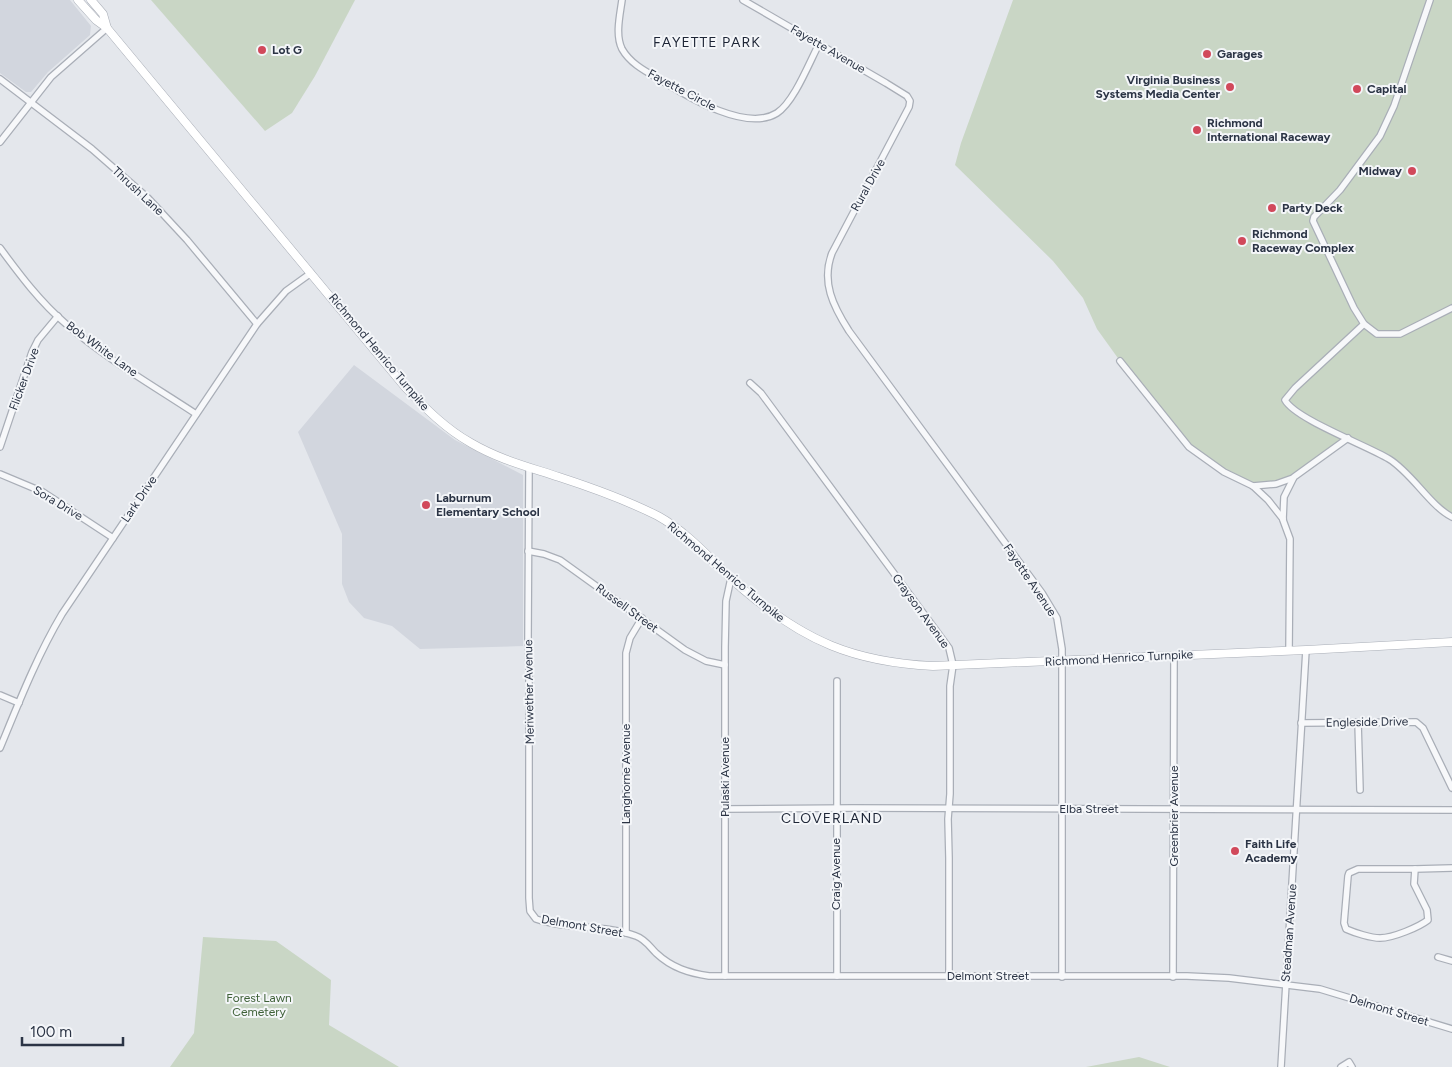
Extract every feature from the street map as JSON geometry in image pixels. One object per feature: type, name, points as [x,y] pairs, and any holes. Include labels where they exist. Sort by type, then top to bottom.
[{"type":"main road","name":"Richmond Henrico Turnpike","points":[[78,0],[96,20],[107,28],[406,387],[431,414],[473,444],[529,469],[600,491],[659,517],[690,539],[744,590],[788,623],[826,644],[860,656],[893,663],[953,665],[1452,642]]},
{"type":"main road","name":"Richmond Henrico Turnpike","points":[[91,0],[103,14],[107,28]]},
{"type":"street","name":"Fayette Circle","points":[[622,0],[619,36],[622,48],[628,58],[641,68],[706,106],[739,116],[762,118],[779,112],[789,102],[795,92],[819,44]]},
{"type":"street","name":"Fayette Avenue","points":[[743,0],[907,96],[910,101]]},
{"type":"street","points":[[1430,0],[1394,106],[1380,136],[1340,190],[1314,217],[1313,221],[1346,293],[1364,324],[1377,334],[1400,334],[1452,308]]},
{"type":"street","points":[[0,142],[57,71],[107,28]]},
{"type":"street","name":"Thrush Lane","points":[[0,79],[92,149],[148,198],[187,240],[257,324]]},
{"type":"street","name":"Rural Drive","points":[[827,269],[834,247],[897,131],[910,101]]},
{"type":"street","name":"Bob White Lane","points":[[0,248],[26,282],[58,316],[100,350],[196,414]]},
{"type":"street","name":"Fayette Avenue","points":[[827,269],[828,287],[832,301],[849,331],[1055,613],[1059,626],[1062,661],[1062,977]]},
{"type":"street","name":"Lark Drive","points":[[0,748],[48,637],[257,324],[286,292],[311,273]]},
{"type":"street","name":"Flicker Drive","points":[[0,447],[32,352],[38,340],[58,316]]},
{"type":"street","points":[[1364,324],[1295,388],[1285,400],[1287,404],[1298,412],[1395,463],[1440,508],[1452,517]]},
{"type":"street","points":[[1120,362],[1189,447],[1224,472],[1253,486],[1268,500],[1283,520],[1290,539],[1289,651]]},
{"type":"street","name":"Grayson Avenue","points":[[750,384],[760,393],[949,648],[953,665],[950,686],[949,976]]},
{"type":"street","points":[[1253,486],[1276,484],[1293,478],[1348,438]]},
{"type":"street","name":"Meriwether Avenue","points":[[529,469],[529,898],[530,911],[533,916]]},
{"type":"street","name":"Sora Drive","points":[[0,474],[27,484],[50,496],[113,538]]},
{"type":"street","points":[[1283,520],[1284,497],[1293,478]]},
{"type":"street","name":"Russell Street","points":[[528,551],[560,560],[699,658],[725,665]]},
{"type":"street","name":"Pulaski Avenue","points":[[725,976],[725,665],[726,601],[731,578]]},
{"type":"street","name":"Langhorne Avenue","points":[[626,933],[626,653],[630,638],[642,618]]},
{"type":"street","name":"Steadman Avenue","points":[[1281,1067],[1306,650]]},
{"type":"street","name":"Greenbrier Avenue","points":[[1174,656],[1174,977]]},
{"type":"street","name":"Craig Avenue","points":[[837,681],[837,976]]},
{"type":"street","points":[[0,695],[19,703]]},
{"type":"street","name":"Engleside Drive","points":[[1301,723],[1411,721],[1420,724],[1452,788]]},
{"type":"street","points":[[1358,722],[1360,790]]},
{"type":"street","name":"Elba Street","points":[[725,809],[1452,810]]},
{"type":"street","points":[[1415,869],[1414,884],[1427,910],[1428,920],[1395,935],[1381,938],[1346,929],[1344,923],[1349,873],[1358,869],[1452,868]]},
{"type":"street","name":"Delmont Street","points":[[533,916],[542,921],[626,933],[641,938],[664,960],[686,972],[709,976],[1229,978],[1320,989],[1452,1029]]},
{"type":"street","points":[[1438,957],[1452,961]]},
{"type":"street","points":[[1341,1067],[1349,1062],[1352,1067]]},
{"type":"shaded area","points":[[0,0],[70,0],[91,26],[90,35],[48,72],[31,92],[26,92],[0,73]]},
{"type":"shaded area","name":"Laburnum Elementary School","points":[[354,365],[455,440],[523,475],[523,646],[420,649],[392,626],[364,618],[349,602],[342,584],[342,534],[298,432]]},
{"type":"green space","name":"Lot G","points":[[151,0],[355,0],[315,76],[292,113],[265,131]]},
{"type":"green space","name":"Richmond Raceway Complex","points":[[1013,0],[1452,0],[1452,517],[1395,463],[1348,438],[1293,478],[1253,486],[1189,447],[1120,361],[1097,329],[1083,298],[1053,261],[955,165],[961,143]]},
{"type":"green space","name":"Forest Lawn Cemetery","points":[[203,937],[276,941],[331,980],[329,1025],[399,1067],[170,1067],[194,1033]]},
{"type":"green space","points":[[1139,1057],[1170,1067],[1086,1067]]},
{"type":"place","name":"Lot G","points":[[262,50]]},
{"type":"place","name":"Garages","points":[[1207,54]]},
{"type":"place","name":"Virginia Business Systems Media Center","points":[[1230,87]]},
{"type":"place","name":"Capital","points":[[1357,89]]},
{"type":"place","name":"Richmond International Raceway","points":[[1197,130]]},
{"type":"place","name":"Midway","points":[[1412,171]]},
{"type":"place","name":"Party Deck","points":[[1272,208]]},
{"type":"place","name":"Richmond Raceway Complex","points":[[1242,241]]},
{"type":"place","name":"Laburnum Elementary School","points":[[426,505]]},
{"type":"place","name":"Faith Life Academy","points":[[1235,851]]},
{"type":"district","name":"FAYETTE PARK","points":[[707,42]]},
{"type":"district","name":"CLOVERLAND","points":[[832,818]]}]
